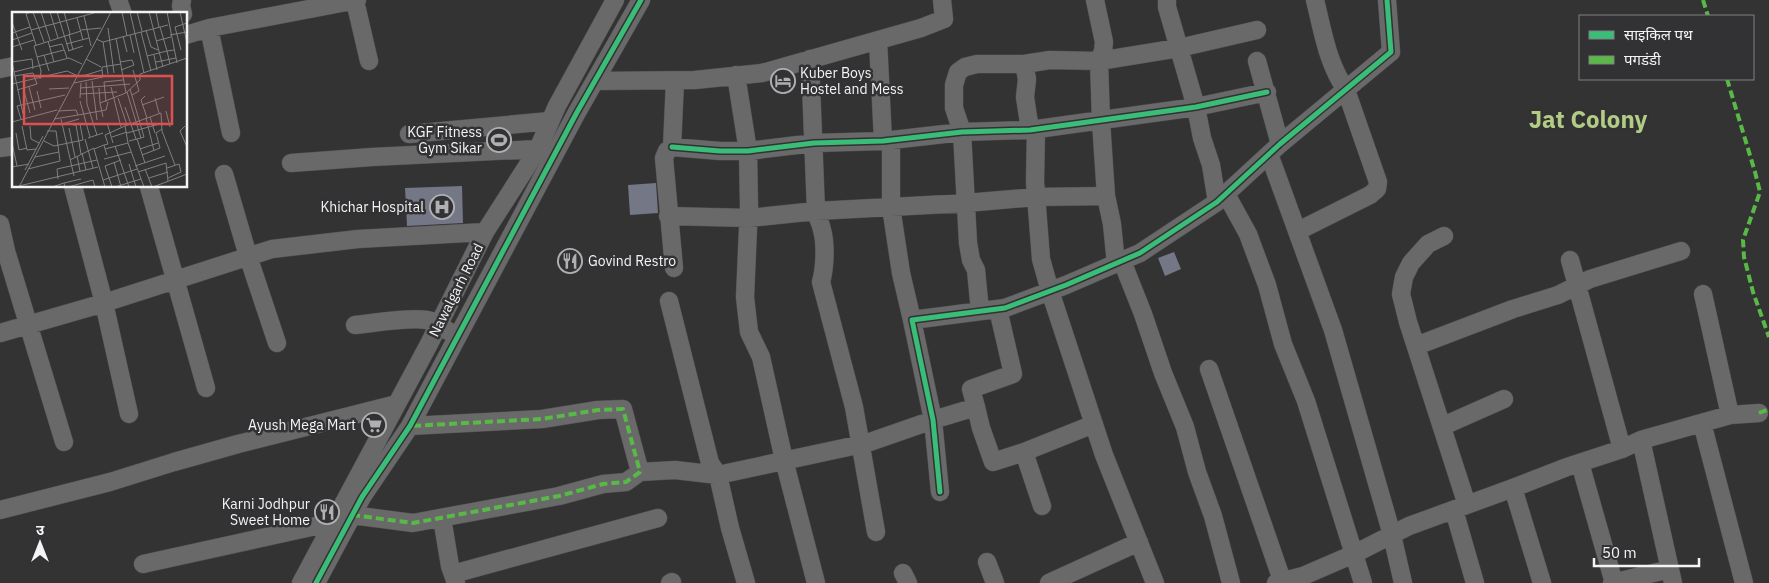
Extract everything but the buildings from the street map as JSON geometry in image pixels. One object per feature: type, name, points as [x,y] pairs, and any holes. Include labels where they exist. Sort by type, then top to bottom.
[{"type":"street","points":[[118,0],[122,12]]},
{"type":"street","points":[[188,33],[356,0],[369,61]]},
{"type":"street","name":"Nawalgarh Road","points":[[301,583],[439,324],[485,232],[538,149],[557,106],[615,0]]},
{"type":"street","points":[[316,583],[362,497],[410,426],[576,114],[641,0]]},
{"type":"street","points":[[596,81],[675,81],[762,73],[921,28],[944,19],[942,0]]},
{"type":"street","points":[[1095,0],[1104,42],[1100,61],[1101,120],[1106,196],[1119,262],[1143,314],[1163,373],[1186,427],[1197,472],[1213,516],[1231,583]]},
{"type":"street","points":[[1167,0],[1167,8],[1196,108],[1202,138],[1222,198],[1248,234],[1267,285],[1284,344],[1306,400],[1363,583]]},
{"type":"street","points":[[1298,231],[1370,195],[1377,189],[1378,182],[1346,90],[1329,58],[1315,0]]},
{"type":"street","points":[[912,320],[1005,308],[1050,291],[1140,253],[1222,198],[1275,149],[1391,52],[1387,0]]},
{"type":"street","points":[[209,28],[231,133]]},
{"type":"street","points":[[980,312],[976,270],[971,260],[968,243],[962,132],[954,108],[954,85],[958,72],[965,67],[977,64],[1024,64],[1050,60],[1100,61],[1179,48],[1257,30]]},
{"type":"street","points":[[878,40],[891,207],[901,273],[933,420],[940,492]]},
{"type":"street","points":[[810,59],[816,211],[822,230],[825,269],[821,282],[854,407],[876,532]]},
{"type":"street","points":[[1257,61],[1267,92],[1275,149],[1298,231],[1332,330],[1392,534],[1403,583]]},
{"type":"street","points":[[1024,64],[1027,79],[1025,97],[1033,130],[1041,259],[1104,455],[1155,583]]},
{"type":"street","points":[[736,75],[748,151],[745,297],[749,332],[761,357],[784,460],[816,583]]},
{"type":"street","points":[[672,147],[675,81]]},
{"type":"street","points":[[674,268],[664,158],[666,152],[672,147],[720,152],[748,151],[814,143],[887,140],[962,132],[1033,130],[1196,108],[1267,92]]},
{"type":"street","points":[[409,134],[550,121]]},
{"type":"street","points":[[291,163],[372,156],[538,149]]},
{"type":"street","points":[[224,174],[248,256],[277,343]]},
{"type":"street","points":[[74,188],[104,303],[129,414]]},
{"type":"street","points":[[149,188],[206,388]]},
{"type":"street","points":[[668,216],[748,218],[816,211],[1036,198],[1106,196]]},
{"type":"street","points":[[0,224],[6,250],[64,442]]},
{"type":"street","points":[[0,333],[176,281],[272,249],[358,239],[485,232]]},
{"type":"street","points":[[1444,236],[1428,244],[1411,263],[1404,277],[1401,294],[1443,426],[1475,583]]},
{"type":"street","points":[[1416,346],[1513,309],[1558,295],[1590,279],[1681,250]]},
{"type":"street","points":[[1570,260],[1622,449]]},
{"type":"street","points":[[1702,294],[1730,416]]},
{"type":"street","points":[[669,301],[710,463],[718,476],[730,528],[746,583]]},
{"type":"street","points":[[998,309],[1013,374],[971,389],[981,428],[993,462],[1024,452],[1094,424]]},
{"type":"street","points":[[355,325],[427,320],[439,324],[457,337]]},
{"type":"street","points":[[1209,369],[1280,582],[1303,576],[1354,554],[1409,526],[1622,449],[1641,440],[1730,416],[1759,413]]},
{"type":"street","points":[[1443,426],[1504,399]]},
{"type":"street","points":[[0,510],[110,482],[238,444],[397,404]]},
{"type":"street","points":[[352,515],[413,523],[559,496],[603,484],[626,482],[640,472],[675,470],[718,476],[861,444],[976,407]]},
{"type":"street","points":[[410,426],[542,419],[598,410],[623,409],[640,472]]},
{"type":"street","points":[[1702,423],[1744,583]]},
{"type":"street","points":[[1580,463],[1613,583],[1671,576],[1641,440]]},
{"type":"street","points":[[1024,452],[1042,506]]},
{"type":"street","points":[[1513,488],[1542,583]]},
{"type":"street","points":[[442,518],[454,579],[658,518]]},
{"type":"street","points":[[143,564],[334,522]]},
{"type":"street","points":[[1049,583],[1139,542]]},
{"type":"street","points":[[987,562],[995,583]]},
{"type":"marked path","points":[[1703,0],[1708,15]]},
{"type":"marked path","points":[[1727,80],[1760,192],[1743,240],[1744,257],[1753,292],[1769,337]]},
{"type":"marked path","points":[[352,515],[413,523],[559,496],[603,484],[626,482],[640,472],[623,409],[598,410],[542,419],[410,426]]},
{"type":"marked path","points":[[1759,413],[1769,409]]},
{"type":"cycle path","points":[[316,583],[362,497],[410,426],[576,114],[641,0]]},
{"type":"cycle path","points":[[940,492],[933,420],[912,320],[1005,308],[1066,285],[1140,253],[1217,202],[1280,144],[1391,52],[1387,0]]},
{"type":"cycle path","points":[[672,147],[748,151],[814,143],[883,141],[962,132],[1030,130],[1196,107],[1267,92]]},
{"type":"place","name":"Kuber Boys Hostel and Mess","points":[[783,81]]},
{"type":"place","name":"KGF Fitness Gym Sikar","points":[[499,140]]},
{"type":"place","name":"Khichar Hospital","points":[[442,207]]},
{"type":"place","name":"Govind Restro","points":[[570,261]]},
{"type":"place","name":"Ayush Mega Mart","points":[[374,425]]},
{"type":"place","name":"Karni Jodhpur Sweet Home","points":[[327,512]]},
{"type":"district","name":"Jat Colony","points":[[1588,119]]}]
